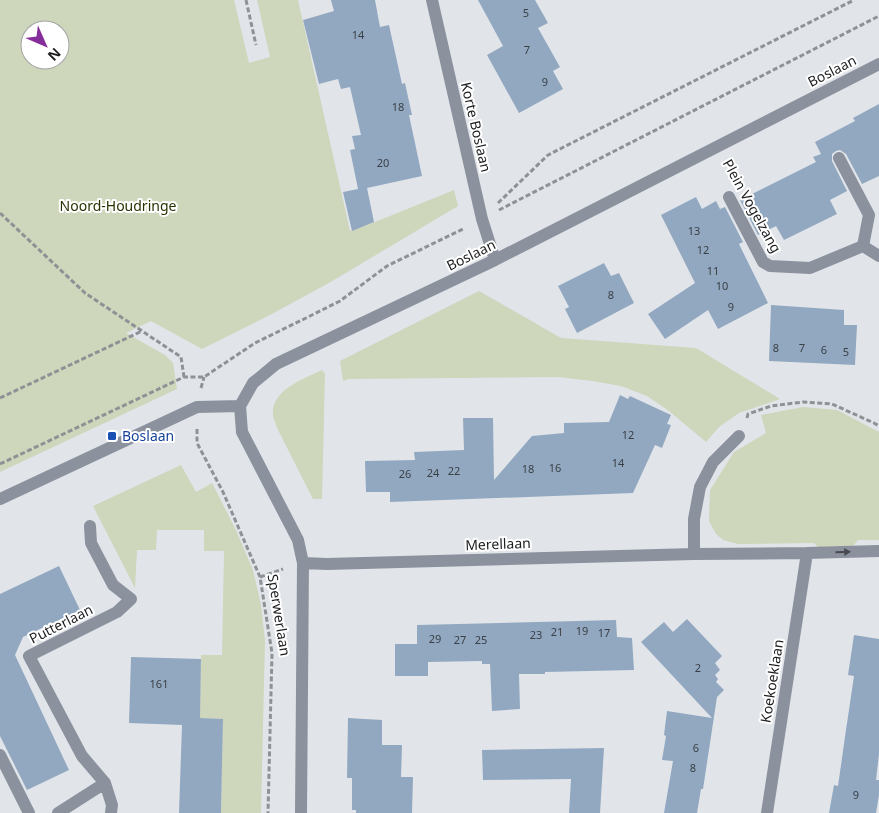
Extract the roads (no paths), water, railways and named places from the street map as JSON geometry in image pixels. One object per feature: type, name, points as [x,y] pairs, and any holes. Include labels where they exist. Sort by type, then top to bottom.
[{"type":"street","name":"Korte Boslaan","points":[[432,0],[482,219],[495,260]]},
{"type":"street","name":"Boslaan","points":[[240,406],[253,383],[276,364],[495,260],[879,64]]},
{"type":"street","points":[[839,158],[869,215],[863,246],[879,256]]},
{"type":"street","name":"Plein Vogelzang","points":[[729,197],[763,262],[770,266],[810,268],[863,246]]},
{"type":"street","points":[[0,499],[198,407],[240,406]]},
{"type":"street","name":"Sperwerlaan","points":[[240,406],[242,432],[298,540],[303,563],[301,813]]},
{"type":"street","points":[[694,554],[694,519],[700,487],[713,462],[739,436]]},
{"type":"street","name":"Putterlaan","points":[[90,526],[91,543],[113,585],[131,598],[118,612],[29,656],[82,756],[105,783],[112,806],[111,813]]},
{"type":"street","name":"Merellaan","points":[[303,563],[879,551]]},
{"type":"street","name":"Koekoeklaan","points":[[767,813],[806,553]]},
{"type":"street","points":[[0,755],[29,813]]},
{"type":"street","points":[[58,813],[105,783]]},
{"type":"place","name":"Boslaan","points":[[112,436]]},
{"type":"park label","name":"Noord-Houdringe","points":[[118,206]]}]
